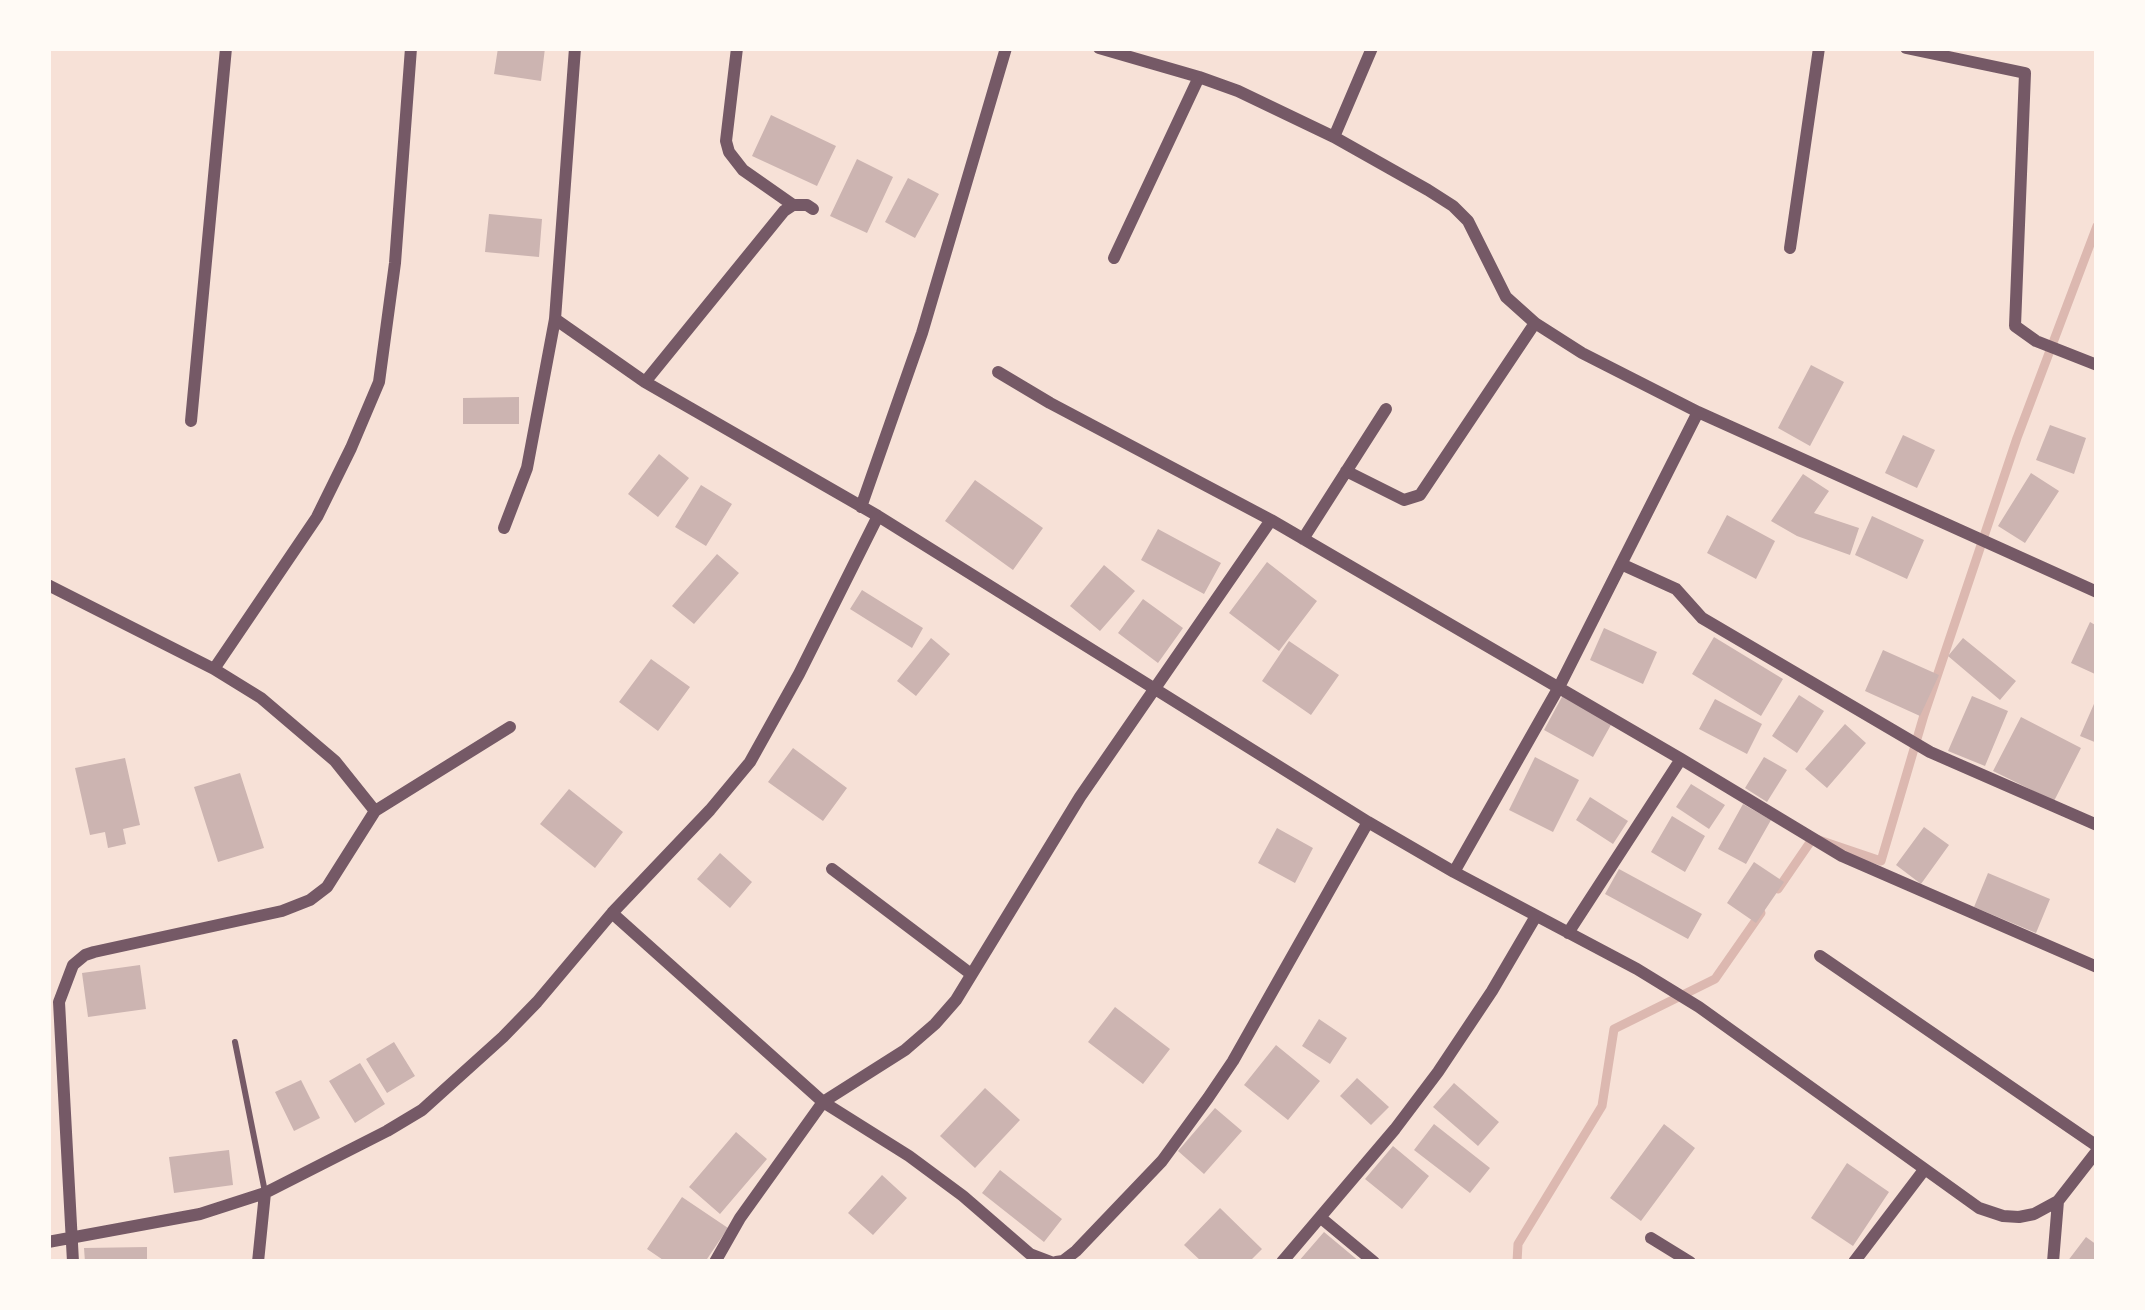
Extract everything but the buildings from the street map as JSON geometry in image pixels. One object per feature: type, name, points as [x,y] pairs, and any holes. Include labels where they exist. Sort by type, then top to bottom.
[{"type":"street","points":[[191,421],[226,48]]},
{"type":"street","points":[[214,669],[317,517],[379,382],[395,263],[411,48]]},
{"type":"street","points":[[505,528],[527,468],[555,319],[574,48]]},
{"type":"street","points":[[737,48],[728,152],[743,170],[794,205],[813,208]]},
{"type":"street","points":[[862,507],[922,333],[1006,48]]},
{"type":"street","points":[[1099,48],[1238,91],[1334,137],[1453,206],[1478,237],[1500,289],[1535,323],[1582,352],[1698,412],[2097,592]]},
{"type":"street","points":[[1334,137],[1372,48]]},
{"type":"street","points":[[1790,248],[1819,48]]},
{"type":"street","points":[[1906,48],[2025,73],[2015,326],[2036,341],[2097,364]]},
{"type":"street","points":[[1114,258],[1199,76]]},
{"type":"street","points":[[644,382],[784,211],[794,205]]},
{"type":"street","points":[[555,319],[644,382],[878,516],[1368,822],[1699,1007],[1978,1208],[2019,1217],[2058,1201],[2097,1149],[1820,956]]},
{"type":"street","points":[[1346,471],[1404,500],[1420,494],[1535,323]]},
{"type":"street","points":[[998,373],[1303,538],[1841,856],[2097,967]]},
{"type":"street","points":[[1303,538],[1385,409]]},
{"type":"street","points":[[1454,872],[1559,687],[1698,412]]},
{"type":"street","points":[[48,1242],[200,1214],[265,1192],[422,1110],[503,1037],[750,762],[878,516]]},
{"type":"street","points":[[715,1262],[740,1218],[823,1102],[935,1024],[1081,797],[1271,520]]},
{"type":"street","points":[[1622,564],[1676,589],[1702,618],[1930,752],[2097,825]]},
{"type":"street","points":[[48,585],[214,669],[260,698],[335,761],[375,811]]},
{"type":"street","points":[[73,1262],[54,1001],[68,972],[85,955],[282,911],[310,900],[327,887],[375,811],[510,727]]},
{"type":"street","points":[[1568,934],[1681,759]]},
{"type":"street","points":[[612,913],[823,1102],[927,1169],[1030,1254],[1063,1261],[1162,1161],[1208,1098],[1368,822]]},
{"type":"street","points":[[832,869],[971,974]]},
{"type":"street","points":[[1282,1262],[1438,1072],[1536,916]]},
{"type":"street","points":[[1854,1262],[1924,1169]]},
{"type":"street","points":[[258,1262],[265,1192]]},
{"type":"street","points":[[2054,1262],[2058,1201]]},
{"type":"street","points":[[1321,1218],[1374,1262]]},
{"type":"street","points":[[1652,1238],[1690,1262]]},
{"type":"lane","points":[[235,1042],[265,1192]]},
{"type":"waterway","points":[[1778,889],[1813,838],[1881,861],[1924,715],[2017,438],[2097,226]]},
{"type":"waterway","points":[[1517,1262],[1518,1244],[1602,1106],[1614,1029],[1715,979],[1761,913]]}]
